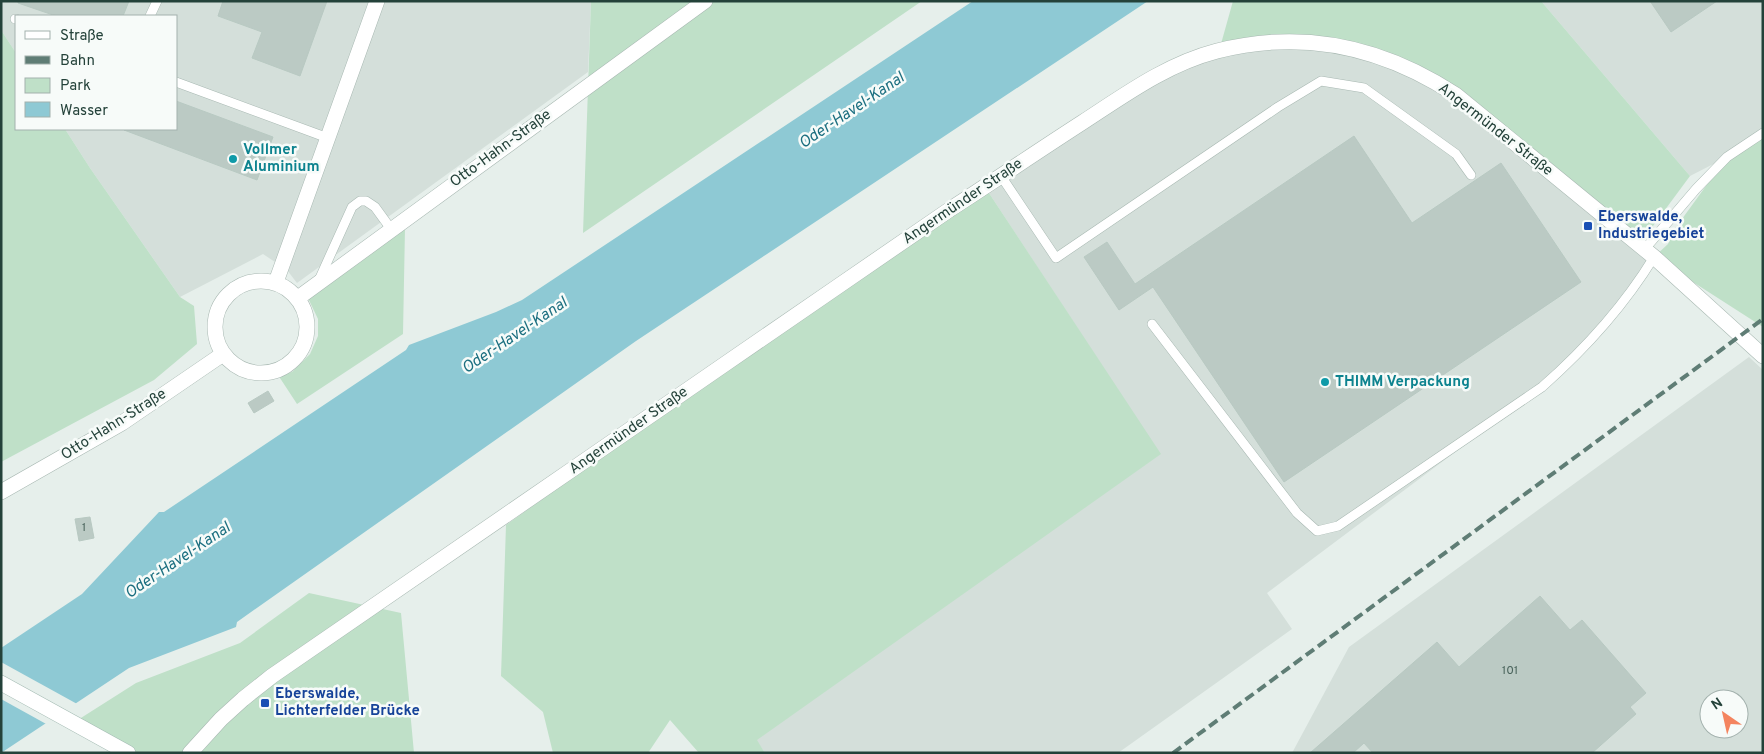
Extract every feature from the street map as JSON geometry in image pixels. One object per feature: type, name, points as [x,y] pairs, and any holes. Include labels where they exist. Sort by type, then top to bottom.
[{"type":"street","points":[[276,282],[377,1]]},
{"type":"street","name":"Otto-Hahn-Straße","points":[[298,298],[705,1]]},
{"type":"street","name":"Angermünder Straße","points":[[190,753],[221,719],[272,676],[1000,176],[1132,89],[1180,64],[1203,55],[1264,43],[1310,42],[1367,52],[1397,62],[1438,83],[1456,95],[1649,253],[1763,356]]},
{"type":"street","points":[[262,280],[276,282],[288,288],[298,298],[305,310],[308,325],[306,340],[300,353],[289,364],[276,371],[262,373],[247,371],[234,364],[223,354],[217,341],[214,326],[217,312],[224,299],[234,289],[247,282],[262,280]]},
{"type":"street","name":"Otto-Hahn-Straße","points":[[1,492],[122,423],[223,354]]},
{"type":"street","points":[[1,683],[128,753]]},
{"type":"lane","points":[[150,15],[157,1]]},
{"type":"lane","points":[[1000,176],[1056,258],[1278,107],[1321,81],[1364,88],[1456,154],[1471,175]]},
{"type":"lane","points":[[178,83],[328,138]]},
{"type":"lane","points":[[1152,324],[1297,513],[1316,531],[1338,526],[1542,387],[1562,369],[1588,343],[1639,280],[1649,253],[1696,189],[1727,157],[1763,133]]},
{"type":"lane","points":[[318,283],[352,207],[366,201],[375,207],[392,229]]},
{"type":"shaded area","points":[[1,1],[591,1],[588,72],[297,283],[287,270],[263,254],[180,297],[66,130],[178,130],[178,15],[15,15],[15,51],[1,30]]},
{"type":"shaded area","points":[[1541,1],[1763,1],[1763,131],[1727,157],[1690,176]]},
{"type":"shaded area","points":[[1337,46],[1456,95],[1654,257],[1639,280],[1542,387],[1267,593],[1292,629],[1118,753],[765,753],[756,740],[1160,454],[985,187],[1097,113],[1219,51]]},
{"type":"shaded area","points":[[1749,357],[1763,370],[1763,753],[1292,753],[1349,647]]},
{"type":"green space","points":[[591,1],[922,1],[583,233]]},
{"type":"green space","points":[[1233,1],[1541,1],[1690,176],[1653,226],[1654,257],[1456,95],[1337,46],[1219,51]]},
{"type":"green space","points":[[1,30],[15,51],[15,130],[66,130],[180,297],[194,306],[197,344],[154,380],[1,462]]},
{"type":"green space","points":[[1763,131],[1763,327],[1654,257],[1668,244],[1674,230],[1727,157]]},
{"type":"green space","points":[[985,187],[1161,454],[757,740],[765,753],[699,753],[670,720],[648,753],[553,753],[543,712],[501,676],[506,525],[925,226]]},
{"type":"green space","points":[[405,228],[403,334],[297,404],[278,375],[292,372],[310,354],[318,336],[318,319],[308,298]]},
{"type":"green space","points":[[309,593],[401,613],[414,753],[128,753],[73,723],[136,683],[240,643]]},
{"type":"water","name":"Oder-Havel-Kanal","points":[[973,1],[1148,1],[636,341],[237,622],[236,627],[129,668],[1,753],[1,648],[82,594],[159,512],[164,512],[406,350],[409,345],[496,312],[522,300]]},
{"type":"pier","points":[[1,662],[79,705],[48,725],[1,699]]},
{"type":"building","points":[[18,1],[129,1],[123,15],[53,15],[18,3]]},
{"type":"building","points":[[223,1],[327,1],[300,76],[252,58],[262,32],[218,16]]},
{"type":"building","points":[[1650,1],[1717,1],[1671,32]]},
{"type":"building","name":"Vollmer Aluminium","points":[[178,102],[273,137],[257,180],[124,130],[178,130]]},
{"type":"building","name":"THIMM Verpackung","points":[[1354,136],[1412,223],[1501,163],[1581,282],[1284,482],[1153,287],[1119,310],[1084,257],[1107,242],[1135,284]]},
{"type":"building","points":[[268,391],[274,401],[254,413],[248,403]]},
{"type":"building","points":[[90,517],[94,538],[79,541],[75,519]]},
{"type":"building","points":[[1540,596],[1570,630],[1582,620],[1646,693],[1630,707],[1636,714],[1592,753],[1373,753],[1364,743],[1353,753],[1310,753],[1437,642],[1459,667]]},
{"type":"railway","points":[[1173,753],[1763,319]]},
{"type":"place","name":"Vollmer Aluminium","points":[[233,159]]},
{"type":"place","name":"Eberswalde, Industriegebiet","points":[[1588,226]]},
{"type":"place","name":"THIMM Verpackung","points":[[1325,382]]},
{"type":"place","name":"Eberswalde, Lichterfelder Brücke","points":[[265,703]]}]
